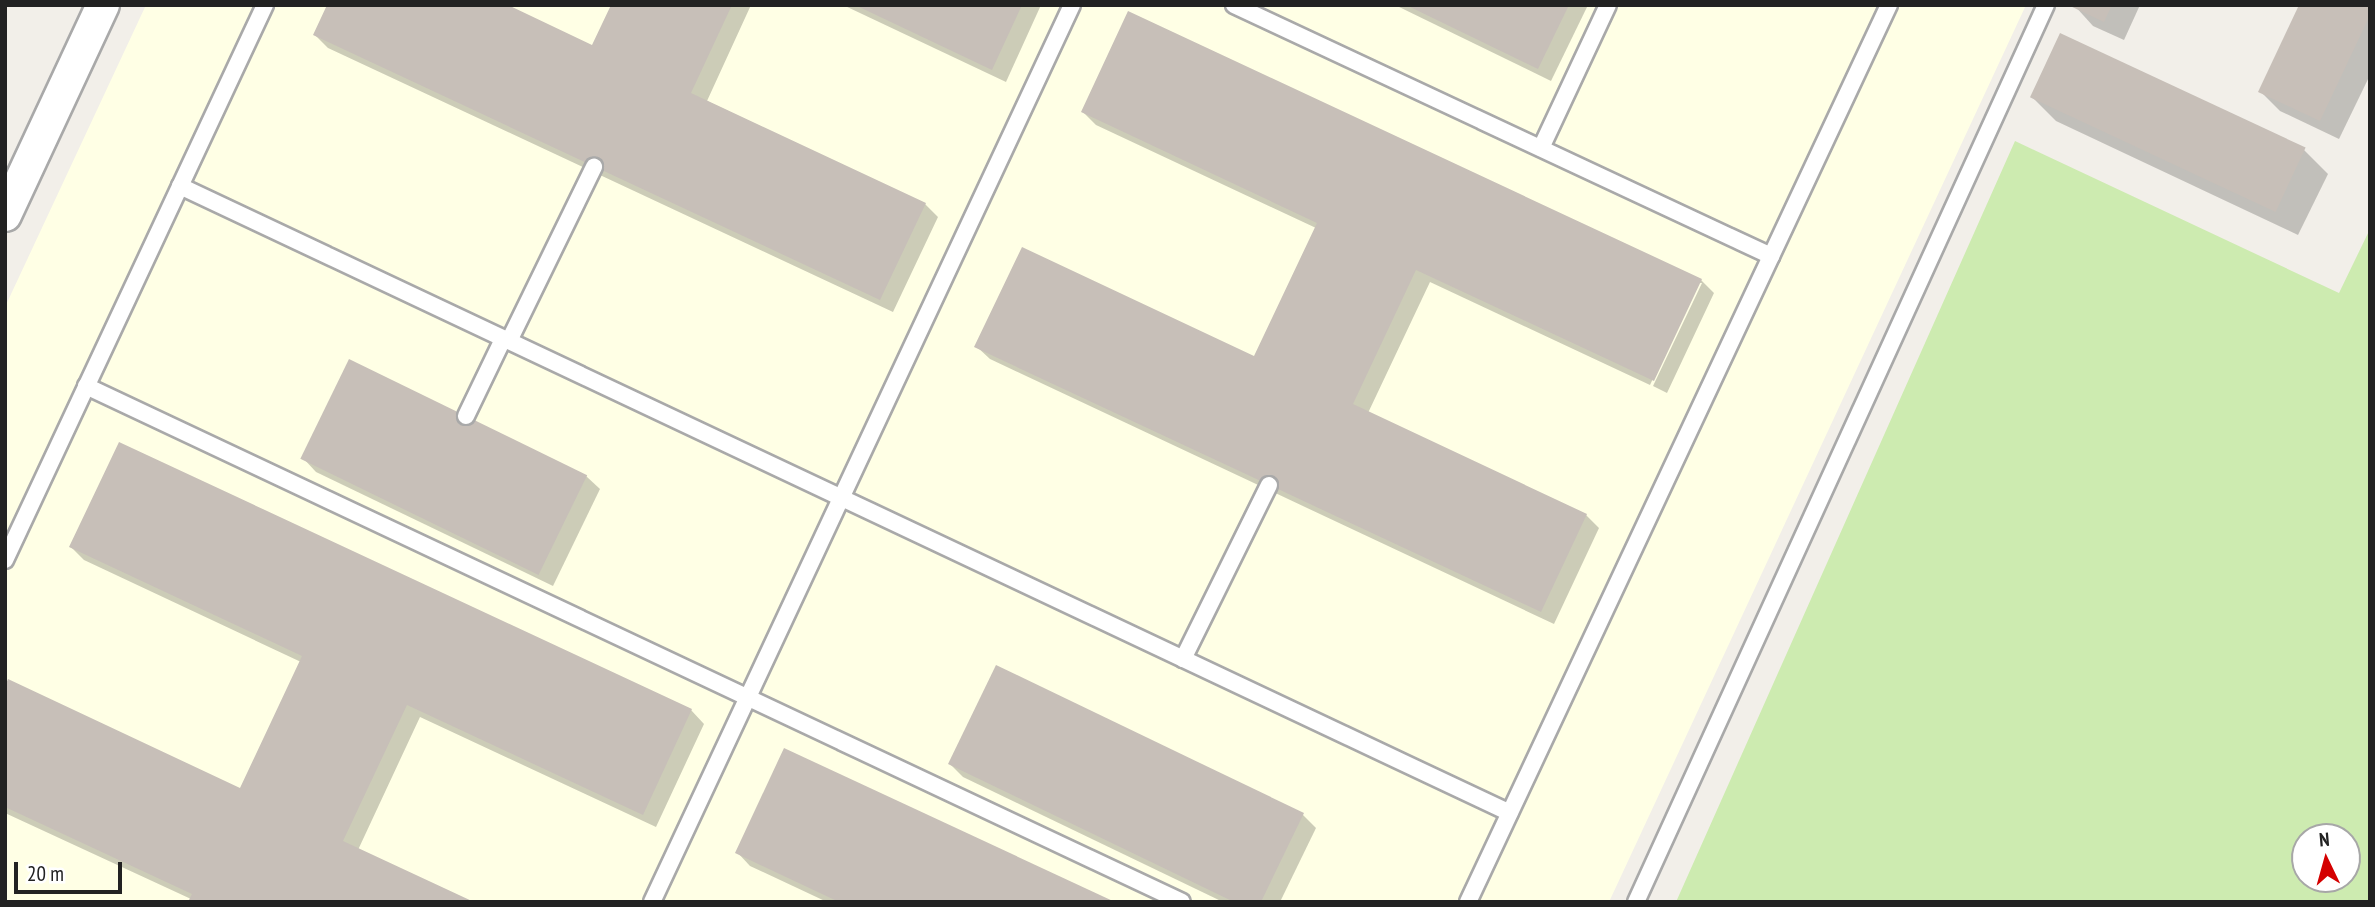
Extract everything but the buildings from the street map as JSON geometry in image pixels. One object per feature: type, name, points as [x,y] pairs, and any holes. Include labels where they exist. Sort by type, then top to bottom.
[{"type":"street","points":[[5,215],[103,5]]},
{"type":"lane","points":[[5,560],[265,5]]},
{"type":"lane","points":[[652,902],[1072,5]]},
{"type":"lane","points":[[1234,5],[1251,9],[1771,256]]},
{"type":"lane","points":[[1541,148],[1608,5]]},
{"type":"lane","points":[[1468,902],[1889,5]]},
{"type":"lane","points":[[1636,902],[2046,5]]},
{"type":"lane","points":[[466,416],[594,167]]},
{"type":"lane","points":[[180,186],[1510,813]]},
{"type":"lane","points":[[86,386],[1182,902]]},
{"type":"lane","points":[[1183,659],[1269,485]]},
{"type":"shaded area","points":[[146,5],[2026,5],[1609,902],[5,902],[5,307]]},
{"type":"green space","points":[[2015,141],[2339,293],[2370,229],[2370,902],[1676,902]]}]
